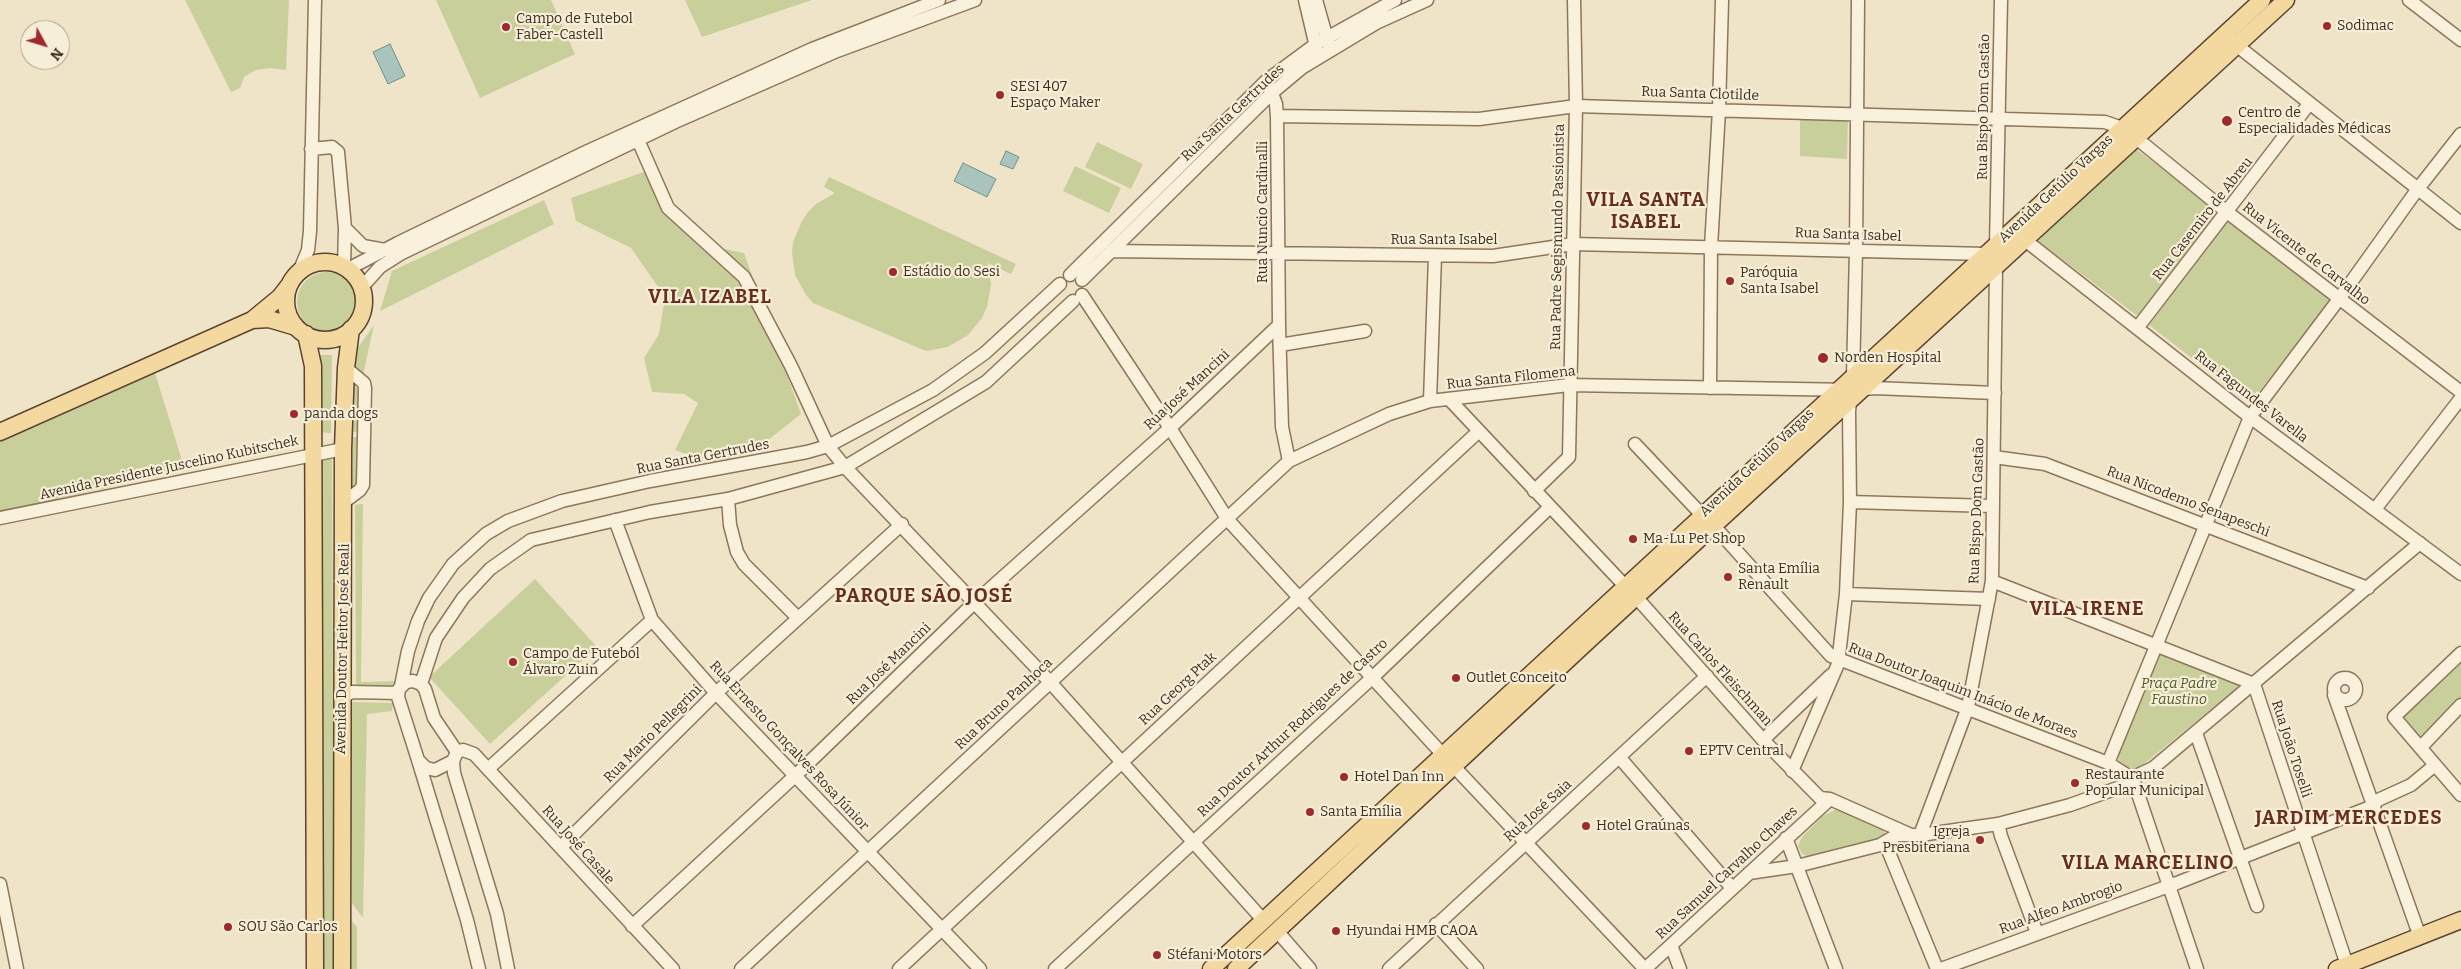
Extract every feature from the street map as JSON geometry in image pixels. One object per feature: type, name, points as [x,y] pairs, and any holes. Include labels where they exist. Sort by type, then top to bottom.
[{"type":"main road","name":"Avenida Getúlio Vargas","points":[[1993,255],[2025,240],[2224,34],[2262,0]]},
{"type":"main road","name":"Avenida Getúlio Vargas","points":[[1211,969],[1270,926],[1449,761],[1637,598],[1714,526],[1851,389],[1993,255],[2129,132],[2237,46],[2286,0]]},
{"type":"main road","points":[[0,432],[252,320],[280,297],[295,278],[308,266],[319,262],[331,262],[346,268],[362,287],[363,310],[351,329],[341,336],[330,339],[317,339],[269,319],[252,320]]},
{"type":"main road","points":[[295,278],[287,307],[301,331]]},
{"type":"main road","name":"Avenida Doutor Heitor José Reali","points":[[342,969],[341,698],[343,449],[346,368],[351,329]]},
{"type":"main road","name":"Avenida Doutor Heitor José Reali","points":[[301,331],[313,366],[315,969]]},
{"type":"main road","name":"Avenida Getúlio Vargas","points":[[1449,761],[1625,586],[1701,514],[1851,389]]},
{"type":"main road","points":[[315,646],[342,646]]},
{"type":"main road","points":[[314,698],[341,698]]},
{"type":"main road","points":[[2342,967],[2461,920]]},
{"type":"main road","name":"Avenida Getúlio Vargas","points":[[1236,969],[1270,926]]},
{"type":"street","points":[[295,278],[308,250],[310,231],[315,0]]},
{"type":"street","points":[[312,149],[332,147],[338,152],[346,268],[588,151],[812,49],[939,0]]},
{"type":"street","points":[[362,287],[380,267],[402,253],[638,140],[836,52],[975,0]]},
{"type":"street","points":[[1305,0],[1324,44]]},
{"type":"street","points":[[1316,0],[1324,44]]},
{"type":"street","name":"Rua Santa Gertrudes","points":[[1070,275],[1266,81],[1395,0]]},
{"type":"street","name":"Rua Santa Gertrudes","points":[[1082,280],[1273,92],[1318,57],[1324,44],[1427,0]]},
{"type":"street","name":"Rua Padre Segismundo Passionista","points":[[1534,491],[1569,457],[1576,106],[1574,0]]},
{"type":"street","points":[[1710,388],[1711,247],[1719,110],[1722,0]]},
{"type":"street","points":[[1792,771],[1835,671],[1846,594],[1856,250],[1858,0]]},
{"type":"street","name":"Rua Bispo Dom Gastão","points":[[1914,834],[1968,708],[1992,581],[1995,393],[1993,255],[2001,0]]},
{"type":"street","points":[[2409,0],[2461,40]]},
{"type":"street","points":[[2224,34],[2461,224]]},
{"type":"street","name":"Rua Nuncio Cardinalli","points":[[1266,81],[1273,92],[1277,116],[1282,427],[1289,461]]},
{"type":"street","name":"Rua Casemiro de Abreu","points":[[2138,327],[2310,104]]},
{"type":"street","name":"Rua Santa Clotilde","points":[[1277,116],[1479,118],[1576,106],[2105,122],[2129,132]]},
{"type":"street","name":"Rua Vicente de Carvalho","points":[[2129,132],[2339,300],[2461,392]]},
{"type":"street","points":[[2108,764],[2250,417],[2339,300],[2417,190],[2461,134]]},
{"type":"street","points":[[638,140],[668,208],[744,276],[791,366],[828,446],[844,467],[902,524],[1050,682],[1192,842],[1310,969]]},
{"type":"street","points":[[344,228],[363,246],[384,250]]},
{"type":"street","name":"Rua Fagundes Varella","points":[[2025,240],[2250,417],[2376,508],[2461,574]]},
{"type":"street","name":"Rua Santa Isabel","points":[[1110,251],[1493,256],[1573,244],[1993,255]]},
{"type":"street","points":[[1430,401],[1435,256]]},
{"type":"street","points":[[508,969],[497,914],[454,773],[455,756],[434,718],[421,684],[436,638],[463,598],[490,569],[531,540],[615,520],[728,499],[844,467],[986,382],[1077,298],[1084,285],[1082,280],[1078,276],[1070,275],[1063,277],[1060,284],[1060,293],[1066,299],[1077,298]]},
{"type":"street","name":"Rua Santa Gertrudes","points":[[400,690],[408,651],[418,621],[429,598],[465,551],[486,534],[508,521],[562,501],[650,481],[807,452],[828,446],[933,390],[992,347],[1060,284]]},
{"type":"street","points":[[1077,298],[1170,428],[1228,520],[1449,761],[1645,969]]},
{"type":"street","name":"Rua José Mancini","points":[[632,926],[796,774],[974,603],[1170,428],[1279,325]]},
{"type":"street","points":[[1280,345],[1365,331]]},
{"type":"street","points":[[344,502],[360,490],[363,485],[365,388],[364,383],[346,368]]},
{"type":"street","name":"Rua Santa Filomena","points":[[1289,461],[1390,414],[1430,401],[1569,385],[1995,393]]},
{"type":"street","points":[[2376,508],[2461,398]]},
{"type":"street","points":[[1449,400],[1625,586]]},
{"type":"street","name":"Rua Georg Ptak","points":[[899,969],[1479,431]]},
{"type":"street","points":[[1635,444],[1701,514]]},
{"type":"street","name":"Avenida Presidente Juscelino Kubitschek","points":[[0,518],[314,453],[343,449]]},
{"type":"street","name":"Rua Nicodemo Senapeschi","points":[[1994,457],[2045,464],[2368,588]]},
{"type":"street","name":"Rua Bruno Panhoca","points":[[741,969],[1050,682],[1228,520],[1289,461]]},
{"type":"street","points":[[728,499],[731,532],[737,552],[744,564],[798,618]]},
{"type":"street","points":[[1850,502],[1992,506]]},
{"type":"street","name":"Rua Doutor Arthur Rodrigues de Castro","points":[[1054,969],[1373,676],[1550,507]]},
{"type":"street","name":"Rua Ernesto Gonçalves Rosa Júnior","points":[[615,520],[652,620],[716,692],[980,969]]},
{"type":"street","name":"Rua Mario Pellegrini","points":[[561,847],[716,692],[902,524]]},
{"type":"street","name":"Rua Doutor Joaquim Inácio de Moraes","points":[[1714,526],[1830,656],[1968,708],[2108,764],[2133,779]]},
{"type":"street","points":[[1749,872],[1796,866],[1885,843],[1897,835],[1998,824],[2070,805],[2126,785],[2153,768],[2196,733],[2420,543]]},
{"type":"street","points":[[1992,581],[2254,684]]},
{"type":"street","points":[[1846,594],[1989,599]]},
{"type":"street","name":"Rua Carlos Fleischman","points":[[1637,598],[1763,740],[1820,798],[1830,799],[1914,834]]},
{"type":"street","points":[[488,769],[652,620]]},
{"type":"street","points":[[2461,653],[2394,716],[2461,795]]},
{"type":"street","points":[[1763,740],[1835,671]]},
{"type":"street","name":"Rua José Saia","points":[[1388,969],[1525,842],[1620,758],[1707,676]]},
{"type":"street","points":[[400,690],[406,682],[413,681],[421,684]]},
{"type":"street","name":"Rua João Toselli","points":[[2254,684],[2303,833],[2342,967]]},
{"type":"street","points":[[341,698],[352,692],[400,690]]},
{"type":"street","points":[[400,690],[418,760],[475,948],[479,969]]},
{"type":"street","points":[[2334,695],[2420,937]]},
{"type":"street","points":[[2421,747],[2461,705]]},
{"type":"street","points":[[2196,733],[2257,906]]},
{"type":"street","name":"Rua José Casale","points":[[455,756],[463,750],[470,751],[673,969]]},
{"type":"street","points":[[418,760],[426,768],[435,770],[455,756]]},
{"type":"street","points":[[1620,758],[1732,888]]},
{"type":"street","name":"Rua Alfeo Ambrogio","points":[[1939,969],[2170,885],[2373,806],[2378,800],[2411,785],[2435,764]]},
{"type":"street","points":[[2133,779],[2197,969]]},
{"type":"street","name":"Rua Samuel Carvalho Chaves","points":[[1645,969],[1830,799]]},
{"type":"street","points":[[1998,824],[2000,836],[2036,933]]},
{"type":"street","points":[[1786,838],[1836,969]]},
{"type":"street","points":[[1885,843],[1939,969]]},
{"type":"street","points":[[0,884],[17,969]]},
{"type":"street","points":[[1436,924],[1477,969]]},
{"type":"street","points":[[1671,945],[1680,969]]},
{"type":"green space","points":[[185,0],[289,0],[286,70],[270,68],[256,70],[244,77],[240,88],[231,92]]},
{"type":"green space","name":"Campo de Futebol Faber-Castell","points":[[436,0],[551,0],[575,54],[480,98]]},
{"type":"green space","points":[[685,0],[812,0],[702,37]]},
{"type":"green space","points":[[1800,116],[1848,119],[1847,159],[1800,156]]},
{"type":"green space","points":[[1097,142],[1143,164],[1131,189],[1085,167]]},
{"type":"green space","points":[[2136,149],[2214,208],[2216,214],[2140,315],[2136,315],[2038,241]]},
{"type":"green space","points":[[1075,166],[1121,188],[1109,213],[1063,191]]},
{"type":"green space","points":[[655,168],[669,205],[719,248],[744,253],[801,414],[753,452],[713,463],[675,450],[698,403],[684,394],[652,392],[644,358],[659,334],[665,297],[631,248],[576,221],[571,198]]},
{"type":"green space","points":[[829,177],[1016,264],[1011,274],[988,263],[991,285],[987,307],[982,318],[968,335],[948,347],[926,351],[813,303],[806,295],[795,275],[792,253],[793,242],[808,212],[816,204],[835,193],[824,187]]},
{"type":"green space","points":[[544,200],[554,224],[380,311],[392,271]]},
{"type":"green space","points":[[2231,221],[2329,298],[2330,301],[2250,403],[2149,325],[2227,222]]},
{"type":"green space","points":[[321,272],[333,272],[344,277],[352,285],[357,296],[355,314],[344,327],[333,332],[321,332],[310,327],[302,319],[297,308],[297,296],[302,285],[310,277]]},
{"type":"green space","points":[[374,325],[363,375],[350,359]]},
{"type":"green space","points":[[318,355],[332,355],[331,433],[317,432]]},
{"type":"green space","points":[[155,373],[185,470],[0,512],[0,438],[37,426]]},
{"type":"green space","points":[[351,382],[358,389],[358,432],[350,432]]},
{"type":"green space","points":[[350,437],[357,437],[357,488],[351,493]]},
{"type":"green space","points":[[332,454],[334,969],[320,969],[319,459]]},
{"type":"green space","points":[[363,504],[361,682],[399,681],[396,689],[356,686],[355,505]]},
{"type":"green space","name":"Campo de Futebol Álvaro Zuin","points":[[535,579],[597,647],[490,744],[429,677]]},
{"type":"green space","name":"Praça Padre Faustino","points":[[2162,651],[2239,684],[2237,688],[2139,768],[2131,771],[2124,768],[2119,761],[2117,752],[2157,656]]},
{"type":"green space","points":[[2461,657],[2461,698],[2425,736],[2418,736],[2402,715]]},
{"type":"green space","points":[[350,702],[393,703],[392,711],[367,714],[363,918],[352,903]]},
{"type":"green space","points":[[1835,810],[1882,827],[1885,833],[1878,842],[1809,857],[1802,854],[1798,846],[1802,837],[1823,816]]},
{"type":"green space","points":[[350,919],[357,927],[357,969],[350,969]]},
{"type":"water","points":[[390,44],[405,76],[388,84],[373,52]]},
{"type":"water","points":[[1006,151],[1019,157],[1013,169],[1000,164]]},
{"type":"water","points":[[963,163],[996,179],[987,197],[954,181]]},
{"type":"place","name":"Sodimac","points":[[2327,26]]},
{"type":"place","name":"Campo de Futebol Faber-Castell","points":[[506,27]]},
{"type":"place","name":"SESI 407 Espaço Maker","points":[[1000,95]]},
{"type":"place","name":"Centro de Especialidades Médicas","points":[[2227,121]]},
{"type":"place","name":"Estádio do Sesi","points":[[893,272]]},
{"type":"place","name":"Paróquia Santa Isabel","points":[[1730,281]]},
{"type":"place","name":"Norden Hospital","points":[[1823,358]]},
{"type":"place","name":"panda dogs","points":[[294,414]]},
{"type":"place","name":"Ma-Lu Pet Shop","points":[[1633,539]]},
{"type":"place","name":"Santa Emília Renault","points":[[1728,577]]},
{"type":"place","name":"Campo de Futebol Álvaro Zuin","points":[[513,662]]},
{"type":"place","name":"Outlet Conceito","points":[[1456,678]]},
{"type":"place","name":"EPTV Central","points":[[1689,751]]},
{"type":"place","name":"Hotel Dan Inn","points":[[1344,777]]},
{"type":"place","name":"Restaurante Popular Municipal","points":[[2075,783]]},
{"type":"place","name":"Santa Emília","points":[[1310,812]]},
{"type":"place","name":"Hotel Graúnas","points":[[1586,826]]},
{"type":"place","name":"Igreja Presbiteriana","points":[[1980,840]]},
{"type":"place","name":"SOU São Carlos","points":[[228,927]]},
{"type":"place","name":"Hyundai HMB CAOA","points":[[1336,931]]},
{"type":"place","name":"Stéfani Motors","points":[[1157,955]]},
{"type":"district","name":"VILA SANTA ISABEL","points":[[1646,212]]},
{"type":"district","name":"VILA IZABEL","points":[[710,298]]},
{"type":"district","name":"PARQUE SÃO JOSÉ","points":[[924,597]]},
{"type":"district","name":"VILA IRENE","points":[[2087,610]]},
{"type":"district","name":"JARDIM MERCEDES","points":[[2349,819]]},
{"type":"district","name":"VILA MARCELINO","points":[[2148,864]]}]
